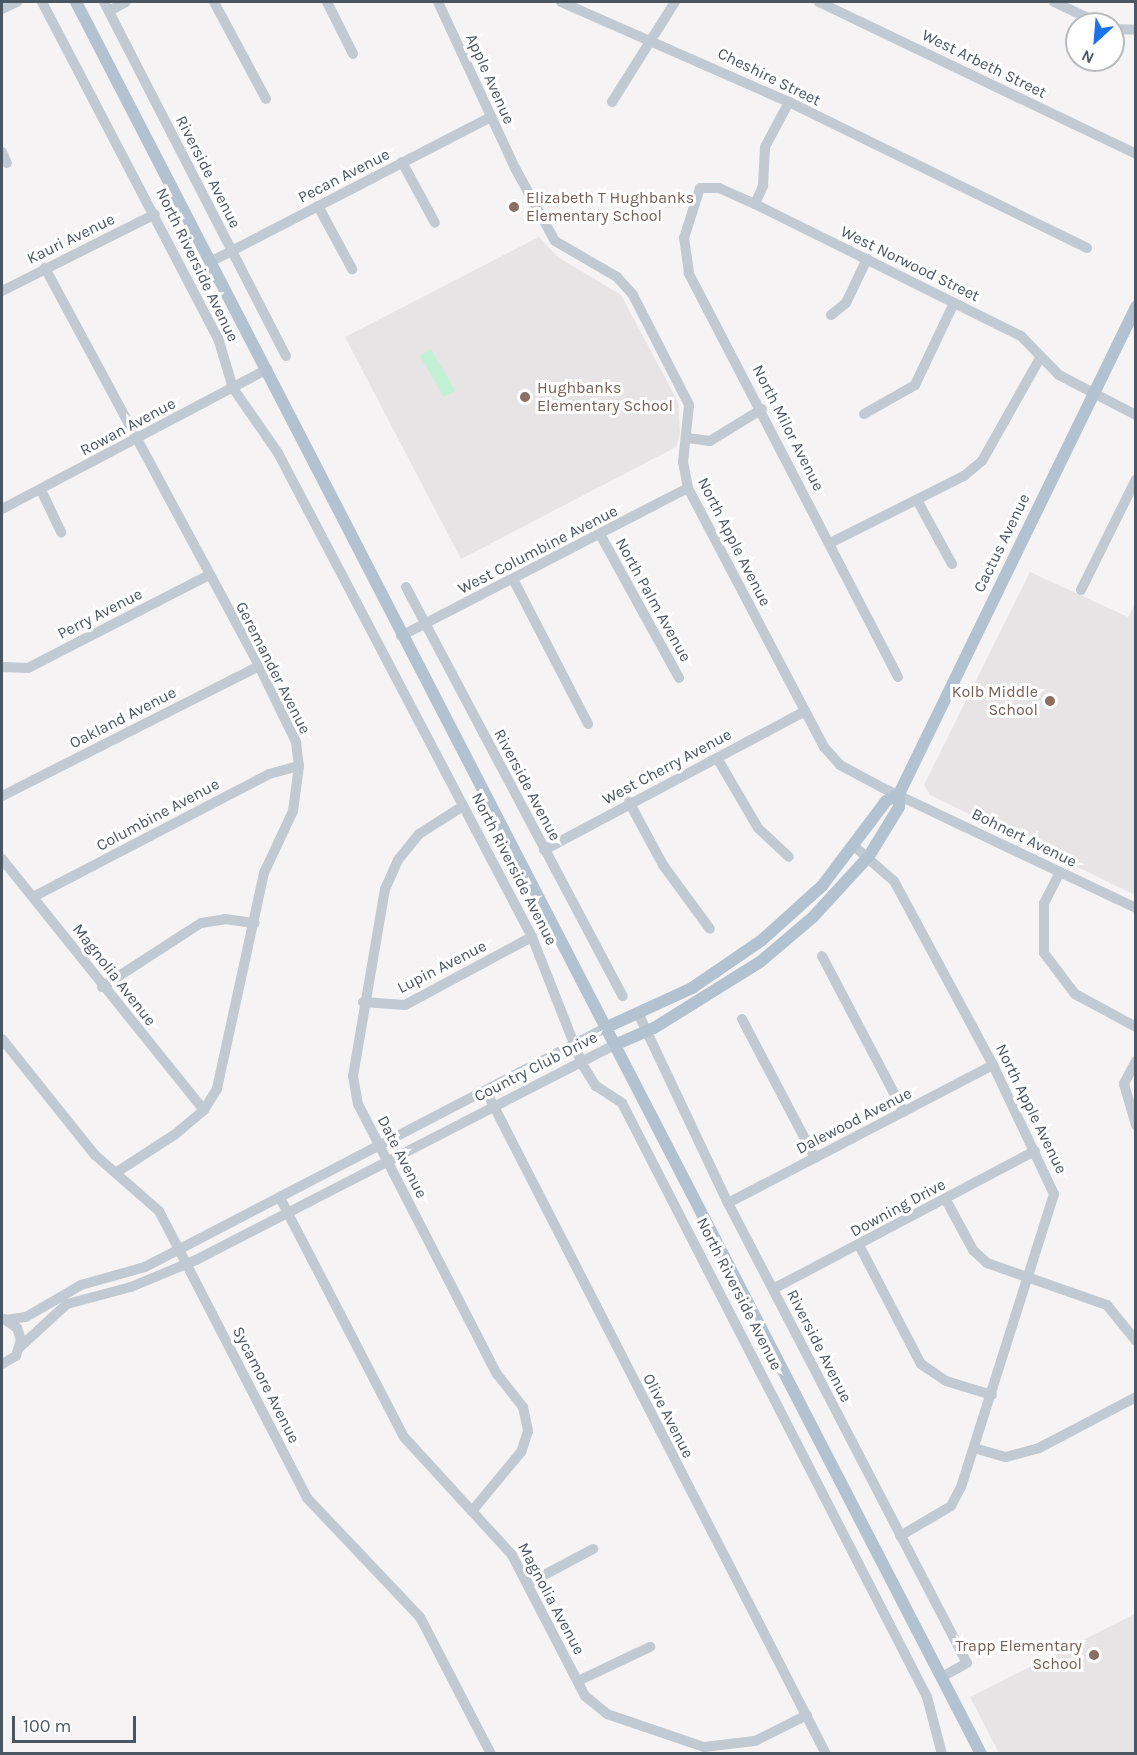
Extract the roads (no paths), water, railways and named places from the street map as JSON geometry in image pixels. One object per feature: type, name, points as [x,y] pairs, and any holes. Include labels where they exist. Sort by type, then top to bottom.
[{"type":"main road","name":"North Riverside Avenue","points":[[76,2],[267,369],[401,636],[617,1044],[942,1677],[978,1753]]},
{"type":"main road","name":"Cactus Avenue","points":[[899,794],[1136,307]]},
{"type":"main road","name":"Country Club Drive","points":[[607,1027],[644,1013],[762,940],[855,847],[886,801],[899,794],[899,807],[869,856],[787,941],[731,983],[647,1032],[617,1044]]},
{"type":"street","points":[[2,9],[17,2]]},
{"type":"street","name":"North Riverside Avenue","points":[[42,2],[218,338],[233,388],[278,453],[532,937],[582,1064],[596,1086],[622,1103],[927,1697],[942,1754]]},
{"type":"street","points":[[106,6],[126,2]]},
{"type":"street","points":[[214,2],[266,99]]},
{"type":"street","points":[[327,2],[353,54]]},
{"type":"street","name":"Apple Avenue","points":[[438,2],[515,168]]},
{"type":"street","name":"Cheshire Street","points":[[561,2],[649,37],[789,102],[960,188],[1087,248]]},
{"type":"street","points":[[612,102],[649,37],[675,2]]},
{"type":"street","name":"West Arbeth Street","points":[[819,2],[1136,154]]},
{"type":"street","points":[[1054,2],[1075,12]]},
{"type":"street","name":"Riverside Avenue","points":[[106,6],[286,356]]},
{"type":"street","points":[[755,204],[763,186],[765,147],[789,102]]},
{"type":"street","name":"Pecan Avenue","points":[[210,262],[491,117]]},
{"type":"street","points":[[2,152],[7,163]]},
{"type":"street","points":[[402,162],[435,223]]},
{"type":"street","name":"North Apple Avenue","points":[[515,168],[555,242],[617,277],[633,295],[689,405],[688,438],[683,462],[688,488],[805,711],[840,765],[899,794]]},
{"type":"street","name":"West Norwood Street","points":[[700,188],[719,188],[755,204],[1021,336],[1039,360],[1093,394],[1136,415]]},
{"type":"street","name":"North Milor Avenue","points":[[700,188],[684,237],[689,273],[762,409],[897,677]]},
{"type":"street","points":[[318,206],[352,269]]},
{"type":"street","name":"Kauri Avenue","points":[[2,291],[155,214]]},
{"type":"street","points":[[831,315],[846,303],[867,259]]},
{"type":"street","name":"Geremander Avenue","points":[[45,268],[133,440],[259,666],[296,742],[299,766],[293,811],[264,873],[226,1062],[204,1110],[117,1172]]},
{"type":"street","points":[[864,414],[915,385],[954,303]]},
{"type":"street","points":[[830,543],[918,500],[982,461],[1039,360]]},
{"type":"street","name":"Rowan Avenue","points":[[2,510],[267,369]]},
{"type":"street","points":[[688,438],[710,441],[762,409]]},
{"type":"street","points":[[1081,590],[1136,479]]},
{"type":"street","name":"West Columbine Avenue","points":[[401,636],[601,536],[688,488]]},
{"type":"street","points":[[41,490],[61,532]]},
{"type":"street","points":[[918,500],[952,564]]},
{"type":"street","name":"North Palm Avenue","points":[[601,536],[679,678]]},
{"type":"street","name":"Perry Avenue","points":[[2,667],[28,668],[209,575]]},
{"type":"street","points":[[513,581],[588,724]]},
{"type":"street","name":"Riverside Avenue","points":[[406,587],[623,996]]},
{"type":"street","name":"Oakland Avenue","points":[[2,796],[259,666]]},
{"type":"street","name":"West Cherry Avenue","points":[[544,850],[629,802],[805,711]]},
{"type":"street","points":[[717,758],[758,828],[789,857]]},
{"type":"street","name":"Columbine Avenue","points":[[33,897],[269,774],[299,766]]},
{"type":"street","name":"Bohnert Avenue","points":[[899,794],[1136,908]]},
{"type":"street","points":[[629,802],[663,866],[710,929]]},
{"type":"street","name":"Date Avenue","points":[[463,806],[419,834],[398,860],[385,889],[363,1002],[353,1076],[358,1104],[497,1374],[523,1407],[528,1431],[521,1452],[472,1511]]},
{"type":"street","name":"North Apple Avenue","points":[[855,847],[869,856],[894,881],[993,1065],[1054,1194],[992,1395],[951,1506],[900,1536]]},
{"type":"street","name":"Magnolia Avenue","points":[[2,859],[102,987],[204,1110]]},
{"type":"street","points":[[1060,872],[1044,903],[1044,953],[1075,994],[1136,1027]]},
{"type":"street","points":[[102,987],[201,923],[255,923]]},
{"type":"street","name":"Lupin Avenue","points":[[363,1002],[405,1005],[532,937]]},
{"type":"street","points":[[822,956],[904,1112]]},
{"type":"street","name":"Riverside Avenue","points":[[644,1013],[647,1032],[728,1203],[967,1663],[942,1677]]},
{"type":"street","points":[[742,1019],[815,1158]]},
{"type":"street","name":"Country Club Drive","points":[[4,1319],[26,1317],[68,1291],[129,1274],[280,1198],[607,1027]]},
{"type":"street","name":"Sycamore Avenue","points":[[2,1039],[83,1141],[149,1199],[180,1248],[307,1498],[420,1617],[491,1754]]},
{"type":"street","name":"Country Club Drive","points":[[2,1364],[67,1304],[131,1287],[187,1262],[389,1163],[617,1044]]},
{"type":"street","points":[[1136,1060],[1124,1084],[1136,1125]]},
{"type":"street","name":"Dalewood Avenue","points":[[728,1203],[993,1065]]},
{"type":"street","name":"Olive Avenue","points":[[486,1091],[826,1754]]},
{"type":"street","name":"Downing Drive","points":[[773,1289],[946,1200],[1035,1151]]},
{"type":"street","name":"Magnolia Avenue","points":[[280,1198],[404,1437],[421,1462],[497,1534],[527,1584],[585,1696],[607,1714],[704,1747],[755,1741],[807,1715]]},
{"type":"street","points":[[946,1200],[973,1250],[987,1263],[1107,1305],[1136,1341]]},
{"type":"street","points":[[859,1245],[921,1364],[945,1381],[992,1395]]},
{"type":"street","points":[[4,1319],[19,1331],[20,1347]]},
{"type":"street","points":[[974,1448],[1006,1457],[1039,1448],[1136,1397]]},
{"type":"street","points":[[527,1584],[593,1550]]},
{"type":"street","points":[[578,1681],[650,1647]]},
{"type":"place","name":"Elizabeth T Hughbanks Elementary School","points":[[514,207]]},
{"type":"place","name":"Hughbanks Elementary School","points":[[525,397]]},
{"type":"place","name":"Kolb Middle School","points":[[1050,701]]},
{"type":"place","name":"Trapp Elementary School","points":[[1094,1655]]}]
